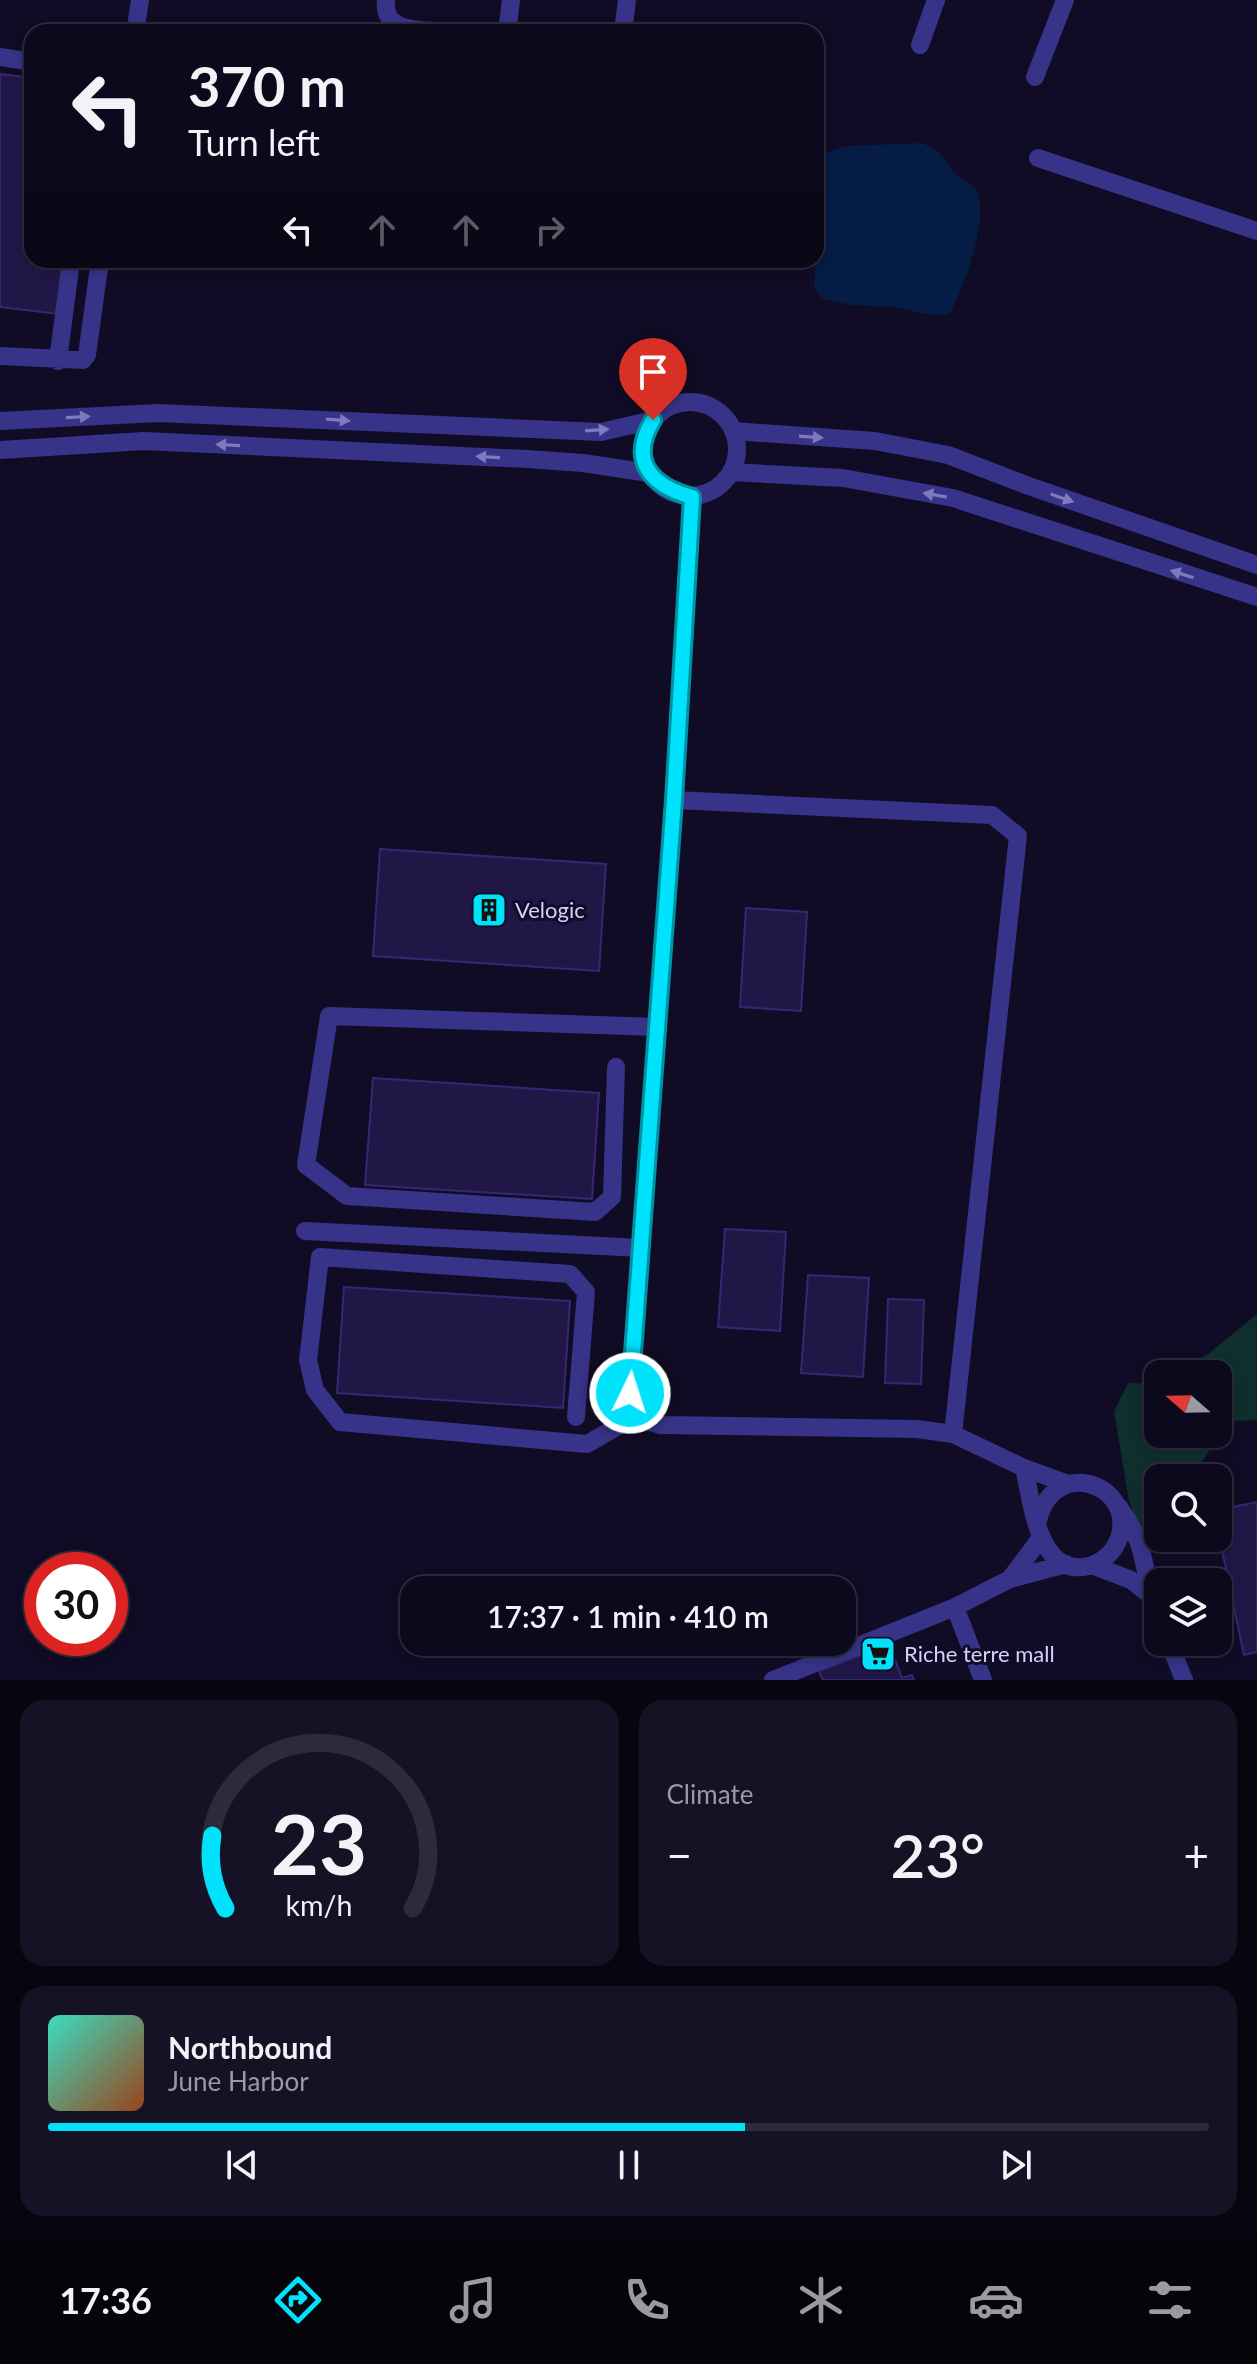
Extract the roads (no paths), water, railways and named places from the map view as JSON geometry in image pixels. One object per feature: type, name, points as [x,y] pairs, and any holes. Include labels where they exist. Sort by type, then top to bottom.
[{"type":"street","points":[[137,20],[140,0]]},
{"type":"street","points":[[386,0],[385,12],[389,21],[395,24]]},
{"type":"street","points":[[508,24],[511,0]]},
{"type":"street","points":[[624,24],[627,0]]},
{"type":"street","points":[[920,45],[936,0]]},
{"type":"street","points":[[1035,77],[1065,0]]},
{"type":"street","points":[[0,57],[24,61]]},
{"type":"street","points":[[1038,158],[1257,231]]},
{"type":"street","points":[[58,361],[70,268]]},
{"type":"street","points":[[0,356],[83,360],[87,355],[99,268]]},
{"type":"street","points":[[0,421],[158,413],[601,432],[653,420],[675,403],[704,403],[716,409],[733,431],[736,445],[731,472],[713,489],[692,497],[672,492],[649,473],[583,463],[527,459],[144,441],[0,450]]},
{"type":"street","points":[[649,473],[643,446],[653,420]]},
{"type":"street","points":[[733,431],[875,441],[948,455],[1257,565]]},
{"type":"street","points":[[731,472],[843,478],[953,498],[1257,597]]},
{"type":"street","points":[[634,1417],[630,1393],[674,800],[692,497]]},
{"type":"street","points":[[674,800],[992,815],[1018,836],[953,1434]]},
{"type":"street","points":[[616,1067],[612,1197],[595,1212],[347,1196],[306,1165],[329,1016],[657,1027]]},
{"type":"street","points":[[305,1231],[641,1248]]},
{"type":"street","points":[[576,1417],[586,1292],[570,1274],[320,1257],[308,1360],[315,1390],[340,1422],[587,1444],[634,1417],[661,1425],[917,1429],[953,1434],[1024,1468],[1068,1484]]},
{"type":"street","points":[[1024,1468],[1039,1532],[1049,1553],[1066,1564]]},
{"type":"street","points":[[1010,1579],[1039,1532],[1040,1509],[1048,1496],[1068,1484],[1082,1482],[1096,1486],[1116,1504],[1134,1528],[1144,1551],[1146,1568]]},
{"type":"street","points":[[1092,1565],[1105,1559],[1121,1533],[1121,1518],[1116,1504]]},
{"type":"street","points":[[773,1680],[955,1607],[1010,1579],[1066,1564],[1092,1565],[1131,1580],[1144,1590]]},
{"type":"street","points":[[955,1607],[983,1680]]},
{"type":"street","points":[[1175,1656],[1184,1680]]},
{"type":"water","points":[[921,143],[940,154],[955,173],[976,190],[980,202],[978,234],[961,288],[949,314],[935,316],[895,307],[852,305],[823,299],[814,288],[815,268],[824,268],[824,153],[846,146]]},
{"type":"place","name":"Velogic","points":[[489,910]]},
{"type":"place","name":"Riche terre mall","points":[[878,1654]]}]
